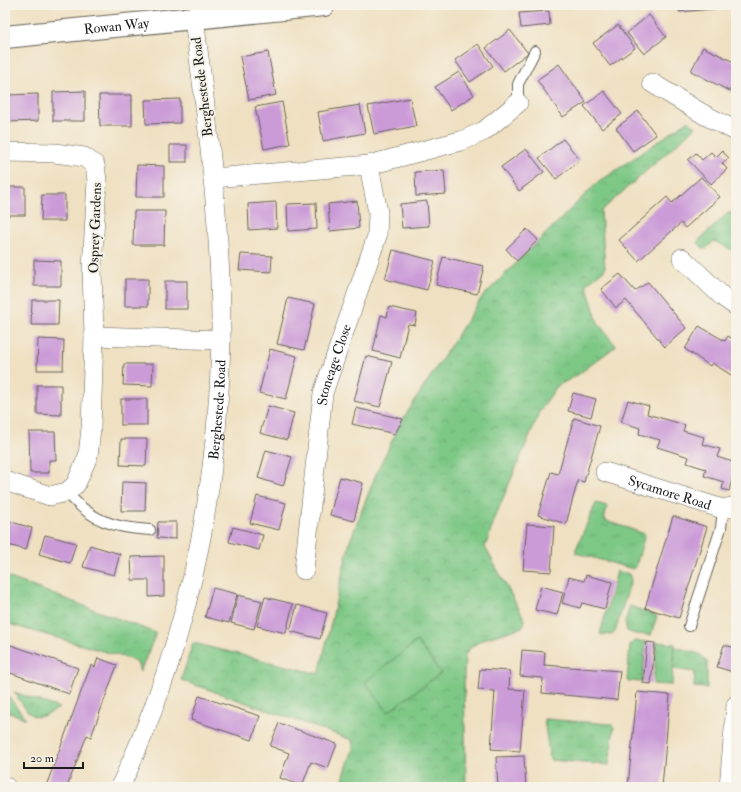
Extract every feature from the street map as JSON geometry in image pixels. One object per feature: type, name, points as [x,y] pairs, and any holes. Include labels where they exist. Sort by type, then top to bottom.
[{"type":"street","name":"Rowan Way","points":[[5,37],[324,5]]},
{"type":"street","name":"Berghestede Road","points":[[120,787],[139,746],[175,649],[200,552],[210,488],[218,410],[221,340],[219,271],[212,178],[194,19]]},
{"type":"street","points":[[652,83],[703,114],[736,131]]},
{"type":"street","points":[[212,178],[369,165],[464,140],[484,130],[518,103]]},
{"type":"street","name":"Osprey Gardens","points":[[5,152],[55,153],[84,157],[94,165],[97,181],[92,269],[94,336],[91,428],[88,456],[76,484],[67,492]]},
{"type":"street","name":"Stoneage Close","points":[[304,570],[323,393],[377,236],[378,214],[369,165]]},
{"type":"street","points":[[682,258],[722,297],[736,306]]},
{"type":"street","points":[[94,336],[221,340]]},
{"type":"street","name":"Sycamore Road","points":[[605,472],[729,507]]},
{"type":"street","points":[[5,481],[50,496],[67,492]]},
{"type":"street","points":[[729,787],[736,705]]},
{"type":"lane","points":[[518,103],[518,84],[535,51]]},
{"type":"lane","points":[[67,492],[82,509],[100,520],[131,529],[150,530]]},
{"type":"lane","points":[[689,626],[729,507]]},
{"type":"green space","points":[[688,121],[696,127],[601,211],[605,269],[586,284],[598,323],[616,346],[576,376],[557,386],[540,411],[498,510],[485,547],[525,620],[523,627],[484,639],[471,647],[465,655],[466,787],[333,787],[342,782],[353,748],[352,740],[181,680],[193,643],[319,674],[350,541],[378,469],[403,419],[482,297],[596,184]]},
{"type":"green space","points":[[728,213],[736,213],[736,252],[714,241],[705,250],[697,242]]},
{"type":"green space","points":[[596,503],[607,506],[604,520],[645,534],[636,566],[633,569],[576,553],[576,549]]},
{"type":"green space","points":[[617,571],[629,574],[631,580],[615,632],[612,635],[600,634]]},
{"type":"green space","points":[[5,576],[156,633],[140,672],[138,665],[134,660],[5,623]]},
{"type":"green space","points":[[630,606],[657,616],[651,635],[635,634],[627,631],[625,622]]},
{"type":"green space","points":[[417,641],[441,673],[388,712],[365,682]]},
{"type":"green space","points":[[634,641],[646,642],[642,682],[627,681],[630,645]]},
{"type":"green space","points":[[657,642],[675,644],[672,685],[653,684]]},
{"type":"green space","points":[[675,647],[700,654],[707,662],[707,688],[694,687],[695,672],[673,669]]},
{"type":"green space","points":[[5,692],[26,719],[9,712],[5,724]]},
{"type":"green space","points":[[14,692],[59,708],[43,716],[37,717],[28,712]]},
{"type":"green space","points":[[544,719],[611,724],[614,727],[609,765],[550,760]]},
{"type":"building","points":[[679,5],[736,5],[736,7],[679,12]]},
{"type":"building","points":[[549,11],[550,25],[521,28],[519,13]]},
{"type":"building","points":[[649,15],[666,37],[644,54],[627,33]]},
{"type":"building","points":[[618,25],[635,48],[610,66],[593,43]]},
{"type":"building","points":[[510,30],[528,53],[504,71],[486,48]]},
{"type":"building","points":[[478,44],[493,66],[470,82],[455,60]]},
{"type":"building","points":[[703,47],[736,63],[736,78],[729,91],[691,71]]},
{"type":"building","points":[[268,52],[276,95],[249,100],[240,57]]},
{"type":"building","points":[[559,64],[586,102],[563,117],[537,80]]},
{"type":"building","points":[[459,72],[474,95],[451,110],[435,87]]},
{"type":"building","points":[[736,84],[736,94],[731,92]]},
{"type":"building","points":[[85,91],[85,121],[53,121],[53,92]]},
{"type":"building","points":[[604,91],[622,114],[602,129],[584,106]]},
{"type":"building","points":[[38,94],[38,121],[6,122],[5,95]]},
{"type":"building","points":[[99,95],[132,95],[132,126],[100,126]]},
{"type":"building","points":[[410,98],[416,126],[374,134],[368,106]]},
{"type":"building","points":[[180,99],[180,123],[146,124],[145,100]]},
{"type":"building","points":[[282,102],[290,144],[264,149],[255,107]]},
{"type":"building","points":[[360,105],[365,133],[323,141],[318,112]]},
{"type":"building","points":[[638,111],[656,135],[633,151],[616,128]]},
{"type":"building","points":[[563,139],[580,160],[556,179],[539,158]]},
{"type":"building","points":[[170,145],[187,145],[187,162],[170,162]]},
{"type":"building","points":[[526,149],[544,172],[519,191],[501,167]]},
{"type":"building","points":[[722,151],[729,158],[722,163],[727,169],[711,184],[688,160],[696,153],[702,160],[711,152],[716,157]]},
{"type":"building","points":[[137,165],[164,166],[164,197],[136,197]]},
{"type":"building","points":[[444,170],[446,194],[416,196],[415,172]]},
{"type":"building","points":[[701,177],[720,197],[685,228],[681,223],[638,261],[619,240],[667,197],[672,203]]},
{"type":"building","points":[[5,187],[25,187],[25,215],[5,215]]},
{"type":"building","points":[[42,195],[65,195],[65,221],[41,221]]},
{"type":"building","points":[[357,201],[359,228],[330,231],[328,204]]},
{"type":"building","points":[[427,201],[429,226],[402,228],[400,204]]},
{"type":"building","points":[[276,202],[277,228],[249,230],[248,204]]},
{"type":"building","points":[[316,203],[317,229],[288,231],[287,204]]},
{"type":"building","points":[[134,211],[165,211],[164,245],[133,245]]},
{"type":"building","points":[[527,229],[538,240],[517,261],[506,249]]},
{"type":"building","points":[[393,250],[435,261],[427,290],[385,279]]},
{"type":"building","points":[[241,254],[272,256],[271,272],[239,270]]},
{"type":"building","points":[[443,257],[484,266],[477,294],[436,285]]},
{"type":"building","points":[[34,260],[61,261],[61,286],[34,286]]},
{"type":"building","points":[[620,274],[635,291],[648,282],[686,328],[665,347],[626,300],[616,308],[601,289]]},
{"type":"building","points":[[125,279],[148,279],[148,306],[125,306]]},
{"type":"building","points":[[165,281],[187,281],[187,309],[165,309]]},
{"type":"building","points":[[288,298],[315,304],[304,350],[277,344]]},
{"type":"building","points":[[32,300],[59,300],[58,325],[31,325]]},
{"type":"building","points":[[389,307],[417,313],[415,325],[408,324],[400,358],[373,351],[381,315],[387,317]]},
{"type":"building","points":[[699,326],[725,341],[728,336],[736,341],[736,378],[712,363],[710,366],[685,349]]},
{"type":"building","points":[[38,339],[64,340],[63,370],[37,370]]},
{"type":"building","points":[[270,349],[297,356],[286,399],[259,393]]},
{"type":"building","points":[[366,356],[392,362],[380,407],[354,401]]},
{"type":"building","points":[[124,364],[153,364],[152,386],[123,385]]},
{"type":"building","points":[[37,385],[61,385],[61,415],[37,414]]},
{"type":"building","points":[[573,393],[596,399],[591,417],[568,411]]},
{"type":"building","points":[[121,399],[147,399],[147,425],[121,425]]},
{"type":"building","points":[[628,400],[649,406],[647,414],[685,425],[683,431],[704,437],[702,444],[720,449],[717,457],[736,463],[729,491],[722,489],[724,482],[704,476],[706,469],[687,463],[689,457],[657,447],[660,440],[639,434],[640,428],[621,422]]},
{"type":"building","points":[[268,406],[294,413],[287,440],[260,433]]},
{"type":"building","points":[[356,408],[403,419],[395,434],[352,424]]},
{"type":"building","points":[[574,418],[600,426],[584,482],[578,480],[566,524],[538,515],[551,472],[558,474]]},
{"type":"building","points":[[29,432],[55,432],[56,460],[49,460],[49,473],[30,473]]},
{"type":"building","points":[[121,439],[147,439],[146,466],[120,465]]},
{"type":"building","points":[[266,450],[292,457],[283,486],[258,478]]},
{"type":"building","points":[[340,477],[363,483],[354,521],[330,515]]},
{"type":"building","points":[[122,482],[146,483],[145,511],[121,511]]},
{"type":"building","points":[[257,496],[286,503],[279,530],[250,523]]},
{"type":"building","points":[[673,516],[707,527],[679,618],[645,608]]},
{"type":"building","points":[[5,520],[32,528],[26,550],[5,544]]},
{"type":"building","points":[[158,522],[176,522],[176,539],[157,538]]},
{"type":"building","points":[[527,524],[554,526],[551,572],[523,570]]},
{"type":"building","points":[[233,527],[263,535],[259,550],[229,542]]},
{"type":"building","points":[[45,535],[76,543],[70,563],[39,554]]},
{"type":"building","points":[[90,545],[120,554],[114,575],[83,567]]},
{"type":"building","points":[[164,556],[164,596],[149,597],[149,580],[132,580],[131,557]]},
{"type":"building","points":[[586,575],[612,582],[605,609],[582,603],[580,608],[562,603],[569,577],[584,581]]},
{"type":"building","points":[[541,586],[563,592],[557,615],[535,610]]},
{"type":"building","points":[[213,588],[237,594],[229,623],[205,617]]},
{"type":"building","points":[[238,595],[262,601],[254,629],[231,623]]},
{"type":"building","points":[[265,597],[293,604],[286,633],[257,626]]},
{"type":"building","points":[[297,605],[327,613],[320,639],[290,631]]},
{"type":"building","points":[[647,642],[655,643],[651,684],[643,683]]},
{"type":"building","points":[[11,645],[78,668],[69,694],[5,671],[5,663]]},
{"type":"building","points":[[724,645],[736,648],[736,673],[717,667]]},
{"type":"building","points":[[522,650],[545,652],[544,665],[620,671],[617,700],[542,693],[543,678],[520,676]]},
{"type":"building","points":[[98,658],[117,665],[91,737],[87,735],[67,787],[46,786],[91,665],[95,667]]},
{"type":"building","points":[[480,669],[510,671],[509,689],[525,690],[520,751],[491,749],[495,691],[478,690]]},
{"type":"building","points":[[637,692],[670,695],[662,787],[628,787]]},
{"type":"building","points":[[199,696],[260,716],[252,740],[191,720]]},
{"type":"building","points":[[279,723],[337,744],[328,768],[311,762],[302,786],[280,778],[289,753],[270,746]]},
{"type":"building","points":[[524,756],[526,787],[498,787],[496,757]]}]
